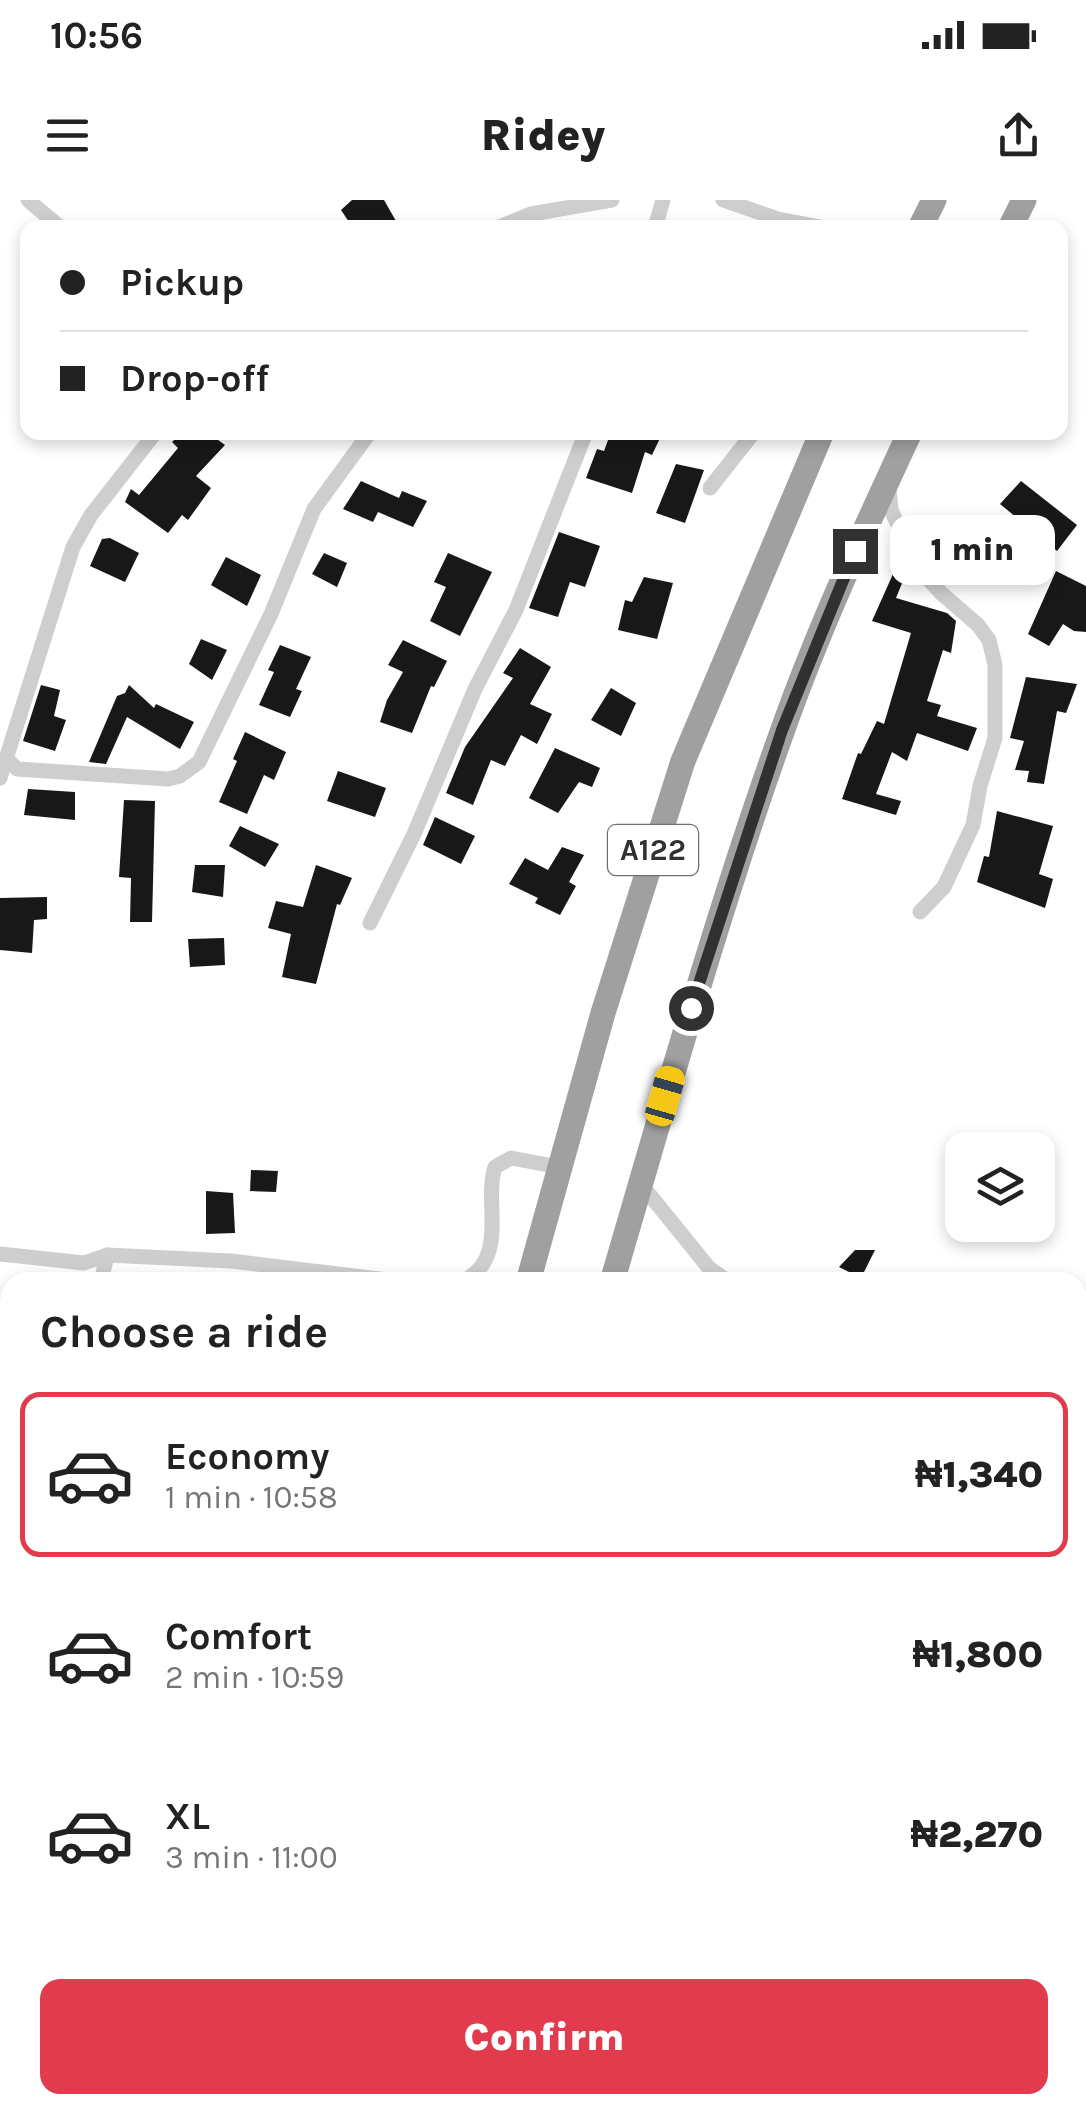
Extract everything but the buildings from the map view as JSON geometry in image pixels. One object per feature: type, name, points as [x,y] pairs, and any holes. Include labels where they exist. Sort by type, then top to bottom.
[{"type":"highway","name":"A122","points":[[531,1272],[603,1014],[683,761],[818,440]]},
{"type":"highway","name":"A122","points":[[615,1272],[691,1008],[782,730],[841,581],[906,440]]},
{"type":"street","points":[[28,200],[52,220]]},
{"type":"street","points":[[517,220],[612,200]]},
{"type":"street","points":[[661,200],[671,200]]},
{"type":"street","points":[[722,200],[783,220]]},
{"type":"street","points":[[0,778],[73,547],[91,515],[150,440]]},
{"type":"street","points":[[8,758],[17,769],[168,779],[180,776],[199,762],[271,614],[314,509],[364,440]]},
{"type":"street","points":[[370,923],[414,834],[474,689],[516,610],[583,440]]},
{"type":"street","points":[[710,488],[748,440]]},
{"type":"street","points":[[888,479],[891,510],[918,568],[978,625],[989,640],[995,665],[995,738],[973,825],[950,877],[920,912]]},
{"type":"street","points":[[869,521],[901,535]]},
{"type":"street","points":[[477,1272],[494,1228],[495,1167],[511,1158],[559,1168]]},
{"type":"street","points":[[641,1184],[716,1272]]},
{"type":"street","points":[[0,1254],[84,1263],[108,1255],[247,1263],[289,1272]]},
{"type":"street","points":[[104,1272],[108,1255]]},
{"type":"street","points":[[0,1676],[0,1707]]},
{"type":"route","points":[[691,1008],[782,730],[855,551]]}]
